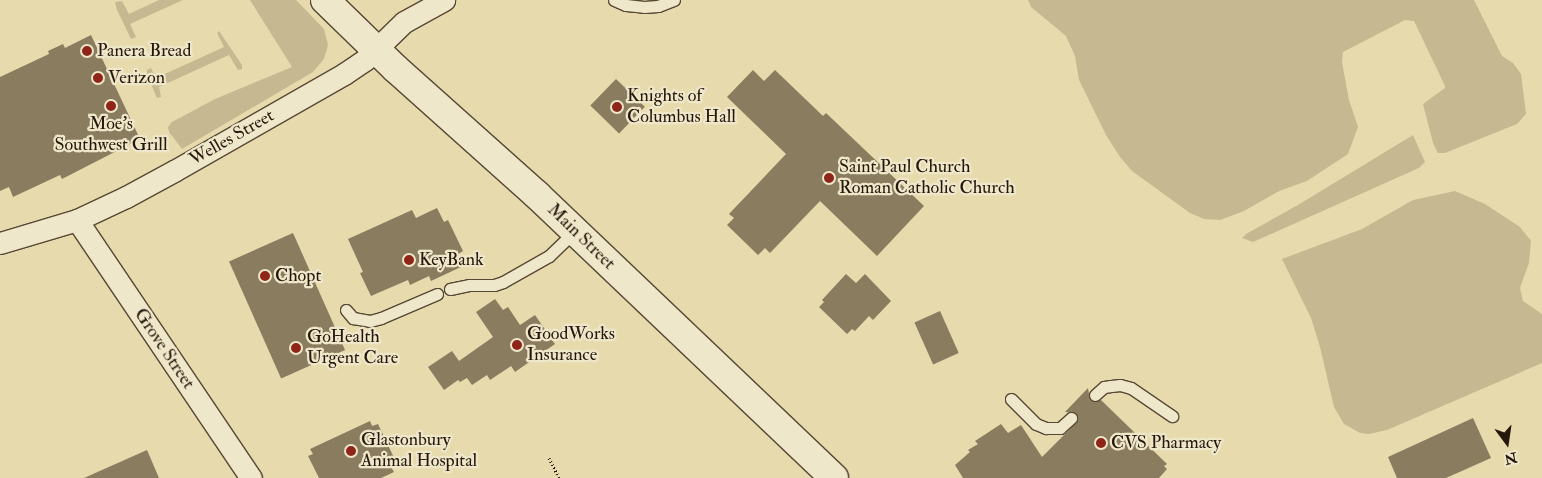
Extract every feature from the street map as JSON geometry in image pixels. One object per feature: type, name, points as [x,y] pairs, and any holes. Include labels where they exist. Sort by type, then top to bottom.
[{"type":"main road","name":"Main Street","points":[[325,0],[376,50],[575,231],[834,478]]},
{"type":"street","name":"Welles Street","points":[[0,243],[76,220],[126,197],[191,162],[344,74],[376,50],[404,22],[444,0]]},
{"type":"street","name":"Grove Street","points":[[76,220],[251,478]]},
{"type":"lane","points":[[614,0],[626,5],[644,7],[658,6],[674,0]]},
{"type":"lane","points":[[450,289],[469,285],[494,285],[504,282],[549,256],[575,231]]},
{"type":"lane","points":[[346,310],[353,318],[370,320],[382,318],[437,294]]},
{"type":"lane","points":[[1095,395],[1104,387],[1120,385],[1131,388],[1172,416]]},
{"type":"lane","points":[[1011,399],[1036,424],[1046,428],[1060,428],[1071,418]]},
{"type":"path","points":[[549,458],[559,478]]},
{"type":"shaded area","points":[[159,0],[183,0],[130,24],[136,37],[131,39],[115,2],[122,1],[129,14]]},
{"type":"shaded area","points":[[250,0],[296,0],[324,29],[328,45],[324,59],[313,72],[182,149],[169,132],[168,127],[172,122],[215,99],[292,67]]},
{"type":"shaded area","points":[[1028,0],[1474,0],[1502,56],[1513,63],[1521,74],[1526,114],[1517,124],[1445,153],[1438,153],[1433,143],[1423,104],[1445,88],[1445,86],[1414,21],[1405,20],[1343,52],[1342,62],[1349,100],[1358,127],[1348,154],[1307,181],[1279,191],[1244,211],[1220,220],[1204,219],[1190,213],[1132,171],[1120,157],[1106,135],[1079,80],[1075,56],[1066,36],[1031,7]]},
{"type":"shaded area","points":[[219,31],[242,65],[242,69],[238,70],[229,55],[159,87],[161,97],[157,98],[147,75],[147,70],[151,68],[156,78],[224,47],[217,33]]},
{"type":"shaded area","points":[[1413,135],[1425,162],[1419,168],[1253,242],[1242,238],[1246,234],[1298,205]]},
{"type":"shaded area","points":[[1455,191],[1485,204],[1520,227],[1531,241],[1529,263],[1520,288],[1523,301],[1542,314],[1542,363],[1387,430],[1369,434],[1360,433],[1344,424],[1334,407],[1311,318],[1282,259],[1362,229],[1413,200]]},
{"type":"building","points":[[91,35],[140,139],[62,179],[60,175],[13,197],[9,187],[0,191],[0,77],[49,54],[48,51],[63,44],[65,48]]},
{"type":"building","name":"Saint Paul Church Roman Catholic Church","points":[[753,70],[764,81],[775,70],[823,116],[826,113],[924,206],[877,256],[820,201],[770,253],[765,248],[758,255],[727,225],[734,218],[729,214],[786,154],[727,97]]},
{"type":"building","name":"Knights of Columbus Hall","points":[[616,79],[645,107],[619,133],[590,106]]},
{"type":"building","name":"KeyBank","points":[[437,208],[444,222],[448,220],[463,251],[458,254],[463,266],[431,281],[429,276],[410,285],[408,280],[371,296],[360,273],[363,272],[348,239],[412,210],[416,218]]},
{"type":"building","points":[[293,233],[345,350],[281,378],[229,261]]},
{"type":"building","points":[[846,274],[856,283],[865,274],[891,301],[873,320],[869,316],[855,331],[852,329],[847,334],[819,307],[824,302],[822,300]]},
{"type":"building","name":"GoodWorks Insurance","points":[[495,299],[503,310],[508,307],[520,325],[535,315],[555,344],[515,372],[511,366],[490,380],[487,375],[472,385],[467,378],[460,382],[458,380],[444,390],[428,367],[452,351],[459,361],[493,337],[476,312]]},
{"type":"building","points":[[940,311],[959,353],[933,364],[914,322]]},
{"type":"building","name":"CVS Pharmacy","points":[[1088,388],[1090,400],[1096,402],[1101,400],[1167,464],[1164,466],[1167,469],[1159,478],[963,478],[955,465],[970,452],[968,450],[978,444],[975,441],[1001,424],[1008,433],[1021,425],[1042,457],[1076,423],[1078,417],[1076,413],[1065,412]]},
{"type":"building","points":[[1473,418],[1491,458],[1446,478],[1397,478],[1388,457]]},
{"type":"building","name":"Glastonbury Animal Hospital","points":[[370,421],[372,426],[378,424],[397,464],[391,467],[394,472],[381,478],[319,478],[308,456],[313,454],[310,449]]},
{"type":"building","points":[[147,450],[159,478],[84,478]]},
{"type":"place","name":"Panera Bread","points":[[87,51]]},
{"type":"place","name":"Verizon","points":[[98,78]]},
{"type":"place","name":"Moe's Southwest Grill","points":[[111,106]]},
{"type":"place","name":"Knights of Columbus Hall","points":[[617,107]]},
{"type":"place","name":"Saint Paul Church Roman Catholic Church","points":[[829,178]]},
{"type":"place","name":"KeyBank","points":[[409,260]]},
{"type":"place","name":"Chopt","points":[[265,276]]},
{"type":"place","name":"GoodWorks Insurance","points":[[517,345]]},
{"type":"place","name":"GoHealth Urgent Care","points":[[296,348]]},
{"type":"place","name":"CVS Pharmacy","points":[[1101,443]]},
{"type":"place","name":"Glastonbury Animal Hospital","points":[[351,451]]}]
